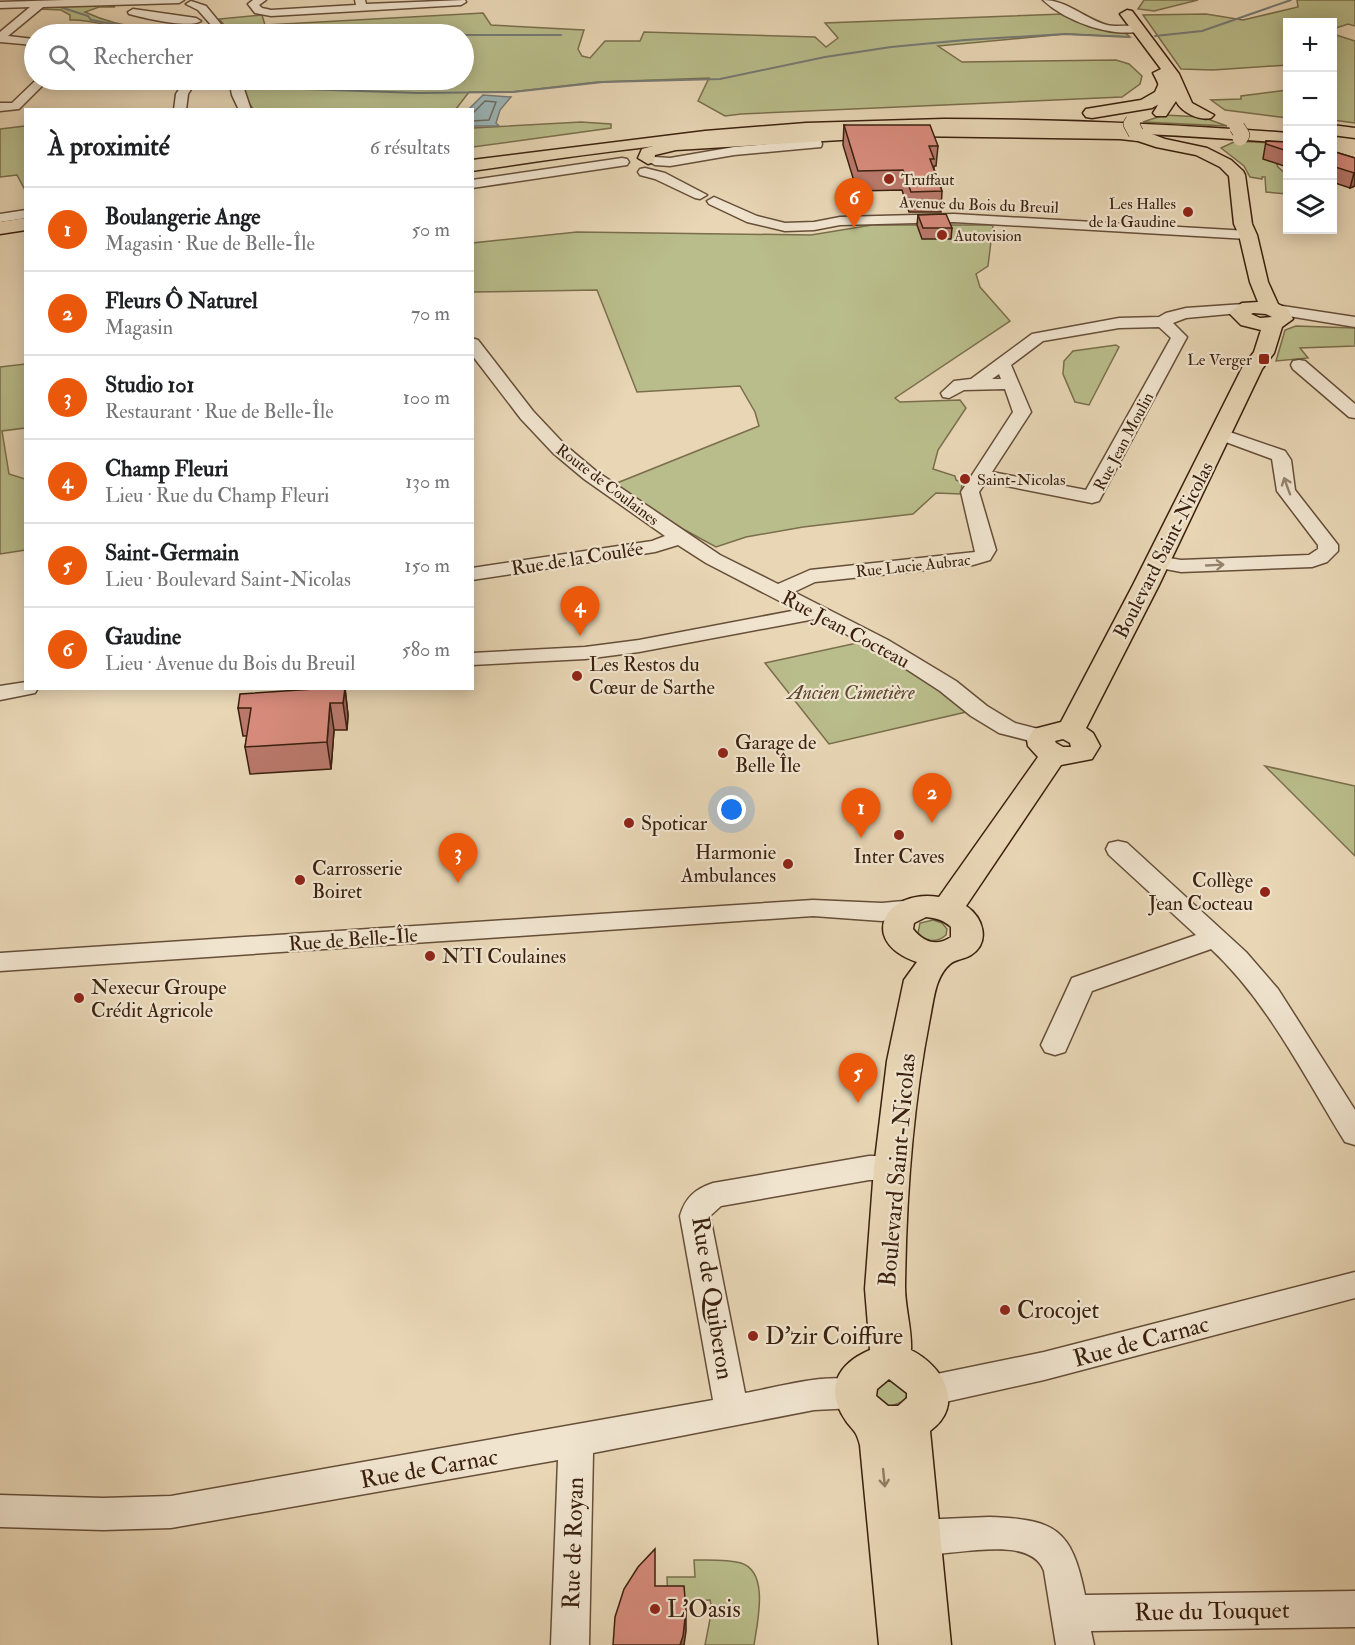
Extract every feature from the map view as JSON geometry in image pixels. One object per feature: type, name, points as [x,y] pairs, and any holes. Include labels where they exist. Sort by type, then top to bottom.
[{"type":"highway","points":[[716,133],[722,127],[833,120],[1080,114],[1146,104],[1162,95],[1166,84]]},
{"type":"highway","points":[[1008,114],[1138,127]]},
{"type":"highway","points":[[474,160],[589,143],[716,133],[811,129],[956,125],[1151,129],[1283,136]]},
{"type":"highway","points":[[1234,135],[1283,128]]},
{"type":"highway","points":[[1337,131],[1355,133]]},
{"type":"highway","points":[[474,166],[716,133],[881,132]]},
{"type":"highway","points":[[1234,135],[1283,143]]},
{"type":"highway","points":[[0,228],[24,224]]},
{"type":"highway","points":[[0,236],[24,231]]},
{"type":"highway","points":[[0,236],[24,236]]},
{"type":"main road","points":[[656,167],[646,158],[648,152],[676,145],[881,132],[1042,132],[1138,127],[1161,113],[1168,106],[1170,98],[1166,84],[1130,20]]},
{"type":"main road","points":[[1130,20],[1172,74],[1186,106],[1206,115],[1234,135]]},
{"type":"main road","points":[[1161,113],[1206,115]]},
{"type":"main road","points":[[1138,127],[1157,142],[1188,147],[1206,153],[1231,169],[1239,182],[1243,224],[1248,235],[1259,282],[1275,316],[1246,314],[1255,300],[1259,282]]},
{"type":"main road","points":[[1042,132],[1125,142],[1202,160],[1226,174],[1241,210]]},
{"type":"main road","points":[[1188,147],[1234,135]]},
{"type":"main road","points":[[1234,135],[1221,148],[1244,166],[1250,178],[1252,224],[1248,235]]},
{"type":"main road","name":"Boulevard Saint-Nicolas","points":[[1246,314],[1256,336],[1252,352],[1252,368]]},
{"type":"main road","name":"Boulevard Saint-Nicolas","points":[[947,910],[1013,816],[1157,562],[1252,368],[1264,353],[1275,316]]},
{"type":"main road","points":[[935,906],[947,910],[963,921],[968,929],[967,938],[962,946],[952,951],[917,945],[935,906]]},
{"type":"main road","name":"Boulevard Saint-Nicolas","points":[[891,1407],[860,1375],[872,1365],[890,1360],[891,1346],[885,1289],[893,1168],[917,945]]},
{"type":"main road","points":[[891,1407],[908,1442],[928,1645]]},
{"type":"main road","points":[[891,1407],[881,1445],[902,1645]]},
{"type":"street","points":[[261,0],[253,4],[258,11],[265,13],[361,3],[461,2]]},
{"type":"street","points":[[1048,0],[1101,28],[1130,20]]},
{"type":"street","points":[[0,5],[194,2],[215,24]]},
{"type":"street","points":[[121,3],[122,7],[141,14],[196,21]]},
{"type":"street","points":[[0,37],[39,5]]},
{"type":"street","points":[[0,37],[24,41]]},
{"type":"street","points":[[0,107],[15,105],[31,90]]},
{"type":"street","points":[[180,108],[183,90]]},
{"type":"street","points":[[236,90],[244,108]]},
{"type":"street","points":[[474,184],[605,165],[622,165],[635,159],[656,167],[734,151],[816,144]]},
{"type":"street","name":"Avenue du Bois du Breuil","points":[[656,167],[707,198],[752,219],[785,227],[850,221],[954,218],[1248,235]]},
{"type":"street","points":[[0,218],[24,214]]},
{"type":"street","points":[[975,384],[1038,337],[1119,323],[1163,322],[1172,316],[1204,311],[1246,314]]},
{"type":"street","points":[[1275,316],[1355,322]]},
{"type":"street","name":"Rue Jean Moulin","points":[[982,476],[1092,498],[1179,337],[1163,322]]},
{"type":"street","name":"Route de Coulaines","points":[[474,346],[527,415],[559,449],[590,475],[680,538]]},
{"type":"street","name":"Rue Lucie Aubrac","points":[[778,592],[810,576],[973,559],[983,556],[986,550],[970,492],[1022,411],[1002,364]]},
{"type":"street","points":[[1299,365],[1355,413]]},
{"type":"street","points":[[949,393],[960,385],[1012,384]]},
{"type":"street","points":[[1157,562],[1181,566],[1312,561],[1320,558],[1328,550],[1328,545],[1286,490],[1282,460],[1279,455],[1261,446],[1221,434]]},
{"type":"street","name":"Rue de la Coulée","points":[[474,574],[655,546],[680,538]]},
{"type":"street","name":"Rue Jean Cocteau","points":[[680,538],[713,559],[881,644],[948,686],[979,711],[1007,728],[1055,741]]},
{"type":"street","points":[[474,659],[585,653],[639,646],[818,612]]},
{"type":"street","points":[[0,693],[24,689]]},
{"type":"street","points":[[1118,849],[1237,958],[1269,996],[1355,1134]]},
{"type":"street","name":"Rue de Belle-Île","points":[[0,962],[813,908],[874,922],[917,945]]},
{"type":"street","points":[[1054,1045],[1081,986],[1215,938]]},
{"type":"street","name":"Rue de Quiberon","points":[[732,1412],[695,1216],[698,1206],[714,1195],[869,1168],[893,1168]]},
{"type":"street","name":"Rue de Carnac","points":[[0,1511],[103,1514],[171,1512],[576,1441],[814,1395],[891,1407],[1355,1285]]},
{"type":"street","name":"Rue de Royan","points":[[570,1645],[571,1546],[576,1441]]},
{"type":"street","points":[[917,1537],[990,1533],[1035,1538],[1052,1548],[1062,1572],[1072,1629]]},
{"type":"street","name":"Rue du Touquet","points":[[1072,1629],[1355,1609]]},
{"type":"green space","points":[[1144,0],[1198,0],[1154,11],[1138,9]]},
{"type":"green space","points":[[1297,0],[1355,0],[1355,26],[1348,24],[1337,28],[1337,18],[1283,18],[1283,65],[1213,70],[1181,69],[1143,15],[1206,14],[1243,20],[1298,7]]},
{"type":"green space","points":[[110,5],[115,7],[99,7],[85,12],[120,24],[70,20],[70,15],[61,10],[39,9],[47,6]]},
{"type":"green space","points":[[483,13],[491,25],[584,30],[578,49],[582,56],[590,58],[605,41],[640,41],[644,32],[815,37],[826,47],[838,38],[825,23],[1064,14],[1093,27],[1124,32],[1130,37],[1065,34],[938,46],[962,62],[1116,60],[1129,64],[1142,76],[1140,84],[1122,97],[725,116],[698,101],[709,78],[598,82],[511,92],[469,92],[457,108],[252,108],[246,98],[245,90],[474,90],[474,24],[283,24]]},
{"type":"green space","points":[[262,15],[265,24],[223,24],[219,19]]},
{"type":"green space","points":[[1337,35],[1355,41],[1355,123],[1337,121]]},
{"type":"green space","points":[[1283,91],[1283,117],[1225,110],[1211,100],[1241,99],[1241,96]]},
{"type":"green space","points":[[1164,115],[1202,117],[1227,126],[1143,122]]},
{"type":"green space","points":[[581,122],[611,124],[611,128],[474,147],[474,128]]},
{"type":"green space","points":[[24,126],[24,188],[17,175],[0,177],[0,129]]},
{"type":"green space","points":[[1236,141],[1283,144],[1283,149],[1275,160],[1283,171],[1283,194],[1266,192],[1265,177],[1262,179],[1250,177],[1244,166],[1221,148]]},
{"type":"green space","points":[[872,225],[993,225],[988,266],[976,274],[980,287],[1010,321],[895,398],[900,402],[960,400],[966,408],[938,450],[933,469],[955,476],[956,480],[962,483],[961,494],[936,493],[913,514],[803,527],[746,537],[716,547],[612,485],[759,426],[755,412],[740,386],[637,392],[597,290],[474,292],[474,243],[577,232],[811,235]]},
{"type":"green space","points":[[1296,326],[1355,328],[1355,346],[1300,348],[1308,358],[1276,361],[1285,330]]},
{"type":"green space","points":[[1116,345],[1119,347],[1089,405],[1075,402],[1063,374],[1064,361],[1073,351]]},
{"type":"green space","points":[[24,364],[24,428],[2,431],[9,474],[24,479],[24,550],[0,554],[0,367]]},
{"type":"green space","name":"Ancien Cimetière","points":[[866,641],[891,655],[891,660],[924,675],[966,712],[829,744],[765,663]]},
{"type":"green space","points":[[1265,766],[1355,786],[1355,856]]},
{"type":"green space","points":[[933,920],[942,923],[947,929],[946,935],[939,939],[924,938],[918,933],[920,923]]},
{"type":"green space","points":[[900,1375],[908,1395],[905,1399],[892,1406],[878,1402],[869,1384]]},
{"type":"green space","points":[[694,1560],[730,1561],[750,1568],[756,1577],[760,1600],[754,1645],[705,1645],[712,1609],[710,1600],[668,1602],[667,1577],[695,1577]]},
{"type":"water","points":[[483,95],[511,97],[500,110],[496,123],[499,126],[474,126],[474,108],[470,108]]},
{"type":"building","points":[[844,125],[930,125],[938,146],[929,146],[934,159],[930,159],[942,191],[911,192],[903,170],[858,171]]},
{"type":"building","points":[[1266,141],[1283,142],[1283,150],[1266,144]]},
{"type":"building","points":[[1337,153],[1355,158],[1354,173],[1337,168]]},
{"type":"building","points":[[946,214],[952,228],[923,228],[918,215]]},
{"type":"building","points":[[345,690],[343,703],[330,703],[327,742],[245,747],[251,708],[238,708],[240,694]]},
{"type":"building","name":"L'Oasis","points":[[655,1549],[655,1586],[684,1586],[686,1610],[680,1645],[613,1645],[615,1617],[624,1589],[638,1567]]},
{"type":"waterway","points":[[1155,36],[1202,31],[1291,0]]},
{"type":"waterway","points":[[60,7],[88,16],[91,20],[113,24]]},
{"type":"waterway","points":[[334,90],[418,93],[513,92],[603,82],[720,79],[825,57],[891,47],[1065,34],[1129,37]]},
{"type":"waterway","points":[[474,35],[561,35]]},
{"type":"place","name":"Truffaut","points":[[889,179]]},
{"type":"place","name":"Les Halles de la Gaudine","points":[[1188,212]]},
{"type":"place","name":"Gaudine","points":[[854,228]]},
{"type":"place","name":"Autovision","points":[[942,235]]},
{"type":"place","name":"Le Verger","points":[[1264,359]]},
{"type":"place","name":"Saint-Nicolas","points":[[965,479]]},
{"type":"place","name":"Champ Fleuri","points":[[580,636]]},
{"type":"place","name":"Les Restos du Cœur de Sarthe","points":[[577,676]]},
{"type":"place","name":"Garage de Belle Île","points":[[723,753]]},
{"type":"place","name":"Spoticar","points":[[629,823]]},
{"type":"place","name":"Fleurs Ô Naturel","points":[[932,823]]},
{"type":"place","name":"Inter Caves","points":[[899,835]]},
{"type":"place","name":"Boulangerie Ange","points":[[861,838]]},
{"type":"place","name":"Harmonie Ambulances","points":[[788,864]]},
{"type":"place","name":"Carrosserie Boiret","points":[[300,880]]},
{"type":"place","name":"Studio 101","points":[[458,883]]},
{"type":"place","name":"Collège Jean Cocteau","points":[[1265,892]]},
{"type":"place","name":"NTI Coulaines","points":[[430,956]]},
{"type":"place","name":"Nexecur Groupe Crédit Agricole","points":[[79,998]]},
{"type":"place","name":"Saint-Germain","points":[[858,1103]]},
{"type":"place","name":"Crocojet","points":[[1005,1310]]},
{"type":"place","name":"D'zir Coiffure","points":[[753,1336]]},
{"type":"place","name":"L'Oasis","points":[[655,1609]]}]
